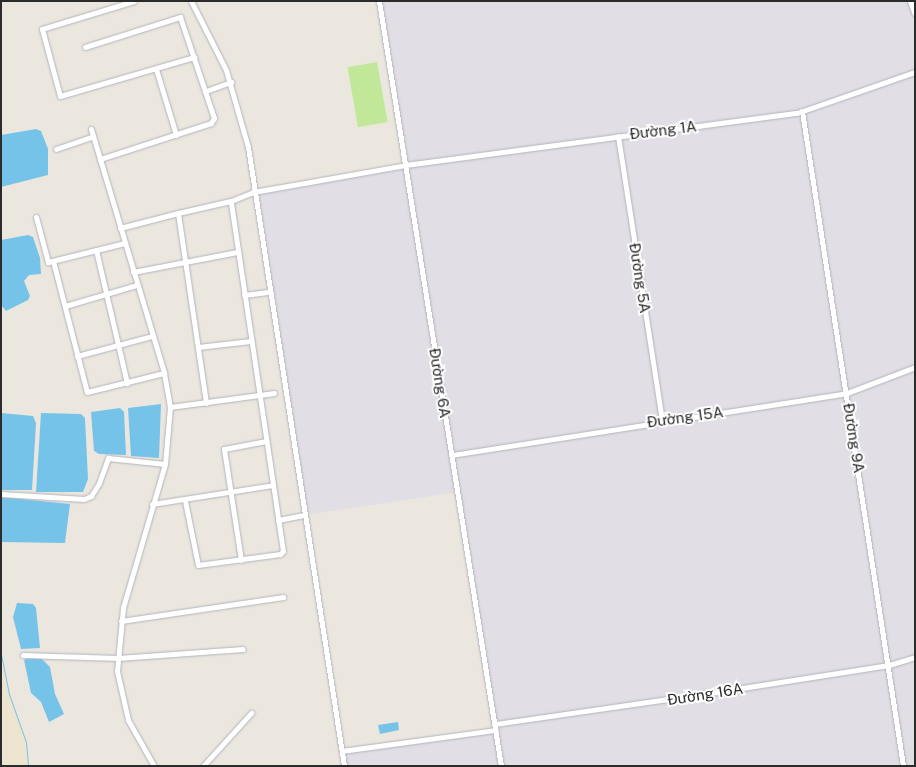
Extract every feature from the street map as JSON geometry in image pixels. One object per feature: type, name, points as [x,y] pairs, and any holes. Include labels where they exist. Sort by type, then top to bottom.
[{"type":"street","points":[[134,1],[42,29],[60,96],[156,69],[194,56]]},
{"type":"street","points":[[191,1],[231,82],[248,147],[303,514],[344,766]]},
{"type":"street","name":"Đường 6A","points":[[379,1],[501,766]]},
{"type":"street","points":[[911,1],[915,12]]},
{"type":"street","points":[[85,47],[177,17],[183,21],[206,91],[213,122],[100,159]]},
{"type":"street","points":[[156,69],[176,135]]},
{"type":"street","name":"Đường 1A","points":[[120,228],[231,201],[254,192],[406,165],[802,111],[915,72]]},
{"type":"street","points":[[206,91],[231,82]]},
{"type":"street","name":"Đường 9A","points":[[802,111],[889,665],[903,766]]},
{"type":"street","points":[[91,129],[164,373],[170,407],[164,464],[121,620],[118,658],[119,685],[128,720],[154,766]]},
{"type":"street","points":[[56,148],[93,136]]},
{"type":"street","name":"Đường 5A","points":[[618,136],[662,420]]},
{"type":"street","points":[[185,501],[198,566],[241,560],[283,551],[236,252],[231,201]]},
{"type":"street","points":[[178,213],[206,403]]},
{"type":"street","points":[[36,217],[45,258],[53,261],[125,243]]},
{"type":"street","points":[[96,250],[127,383]]},
{"type":"street","points":[[133,272],[236,252]]},
{"type":"street","points":[[53,261],[87,392],[164,373]]},
{"type":"street","points":[[65,306],[137,285]]},
{"type":"street","points":[[244,295],[270,292]]},
{"type":"street","points":[[77,356],[152,336]]},
{"type":"street","points":[[198,347],[251,341]]},
{"type":"street","name":"Đường 15A","points":[[452,455],[662,420],[847,393],[915,367]]},
{"type":"street","points":[[170,407],[274,393]]},
{"type":"street","points":[[241,560],[224,448],[266,440]]},
{"type":"street","points":[[1,494],[84,499],[91,496],[99,483],[108,458],[164,464]]},
{"type":"street","points":[[152,504],[185,501],[273,485]]},
{"type":"street","points":[[278,520],[303,514]]},
{"type":"street","points":[[121,620],[283,597]]},
{"type":"street","points":[[23,655],[118,658],[243,649]]},
{"type":"street","name":"Đường 16A","points":[[342,751],[889,665],[915,658]]},
{"type":"street","points":[[203,766],[251,713]]},
{"type":"shaded area","points":[[381,1],[915,1],[915,766],[346,766],[344,752],[497,732],[459,492],[305,515],[256,194],[408,163]]},
{"type":"shaded area","points":[[1,654],[9,694],[26,742],[28,766],[1,766]]},
{"type":"green space","points":[[377,62],[388,122],[358,127],[347,67]]},
{"type":"water","points":[[36,129],[41,131],[48,149],[48,175],[1,187],[1,135]]},
{"type":"water","points":[[28,235],[33,237],[40,258],[41,274],[29,275],[24,281],[30,296],[28,300],[6,311],[1,305],[1,240]]},
{"type":"water","points":[[161,404],[159,458],[131,456],[128,408]]},
{"type":"water","points":[[120,408],[124,412],[126,455],[99,454],[94,451],[91,412]]},
{"type":"water","points":[[1,413],[33,416],[36,423],[32,490],[1,490]]},
{"type":"water","points":[[41,413],[81,414],[85,418],[88,479],[83,492],[36,492]]},
{"type":"water","points":[[1,497],[70,504],[65,543],[1,542]]},
{"type":"water","points":[[17,603],[33,604],[36,608],[40,648],[21,649],[13,617]]},
{"type":"water","points":[[41,658],[50,667],[55,694],[64,714],[49,722],[41,702],[31,693],[24,660]]},
{"type":"water","points":[[398,722],[399,730],[380,734],[378,725]]},
{"type":"waterway","points":[[1,654],[9,694],[26,742],[28,766]]}]
